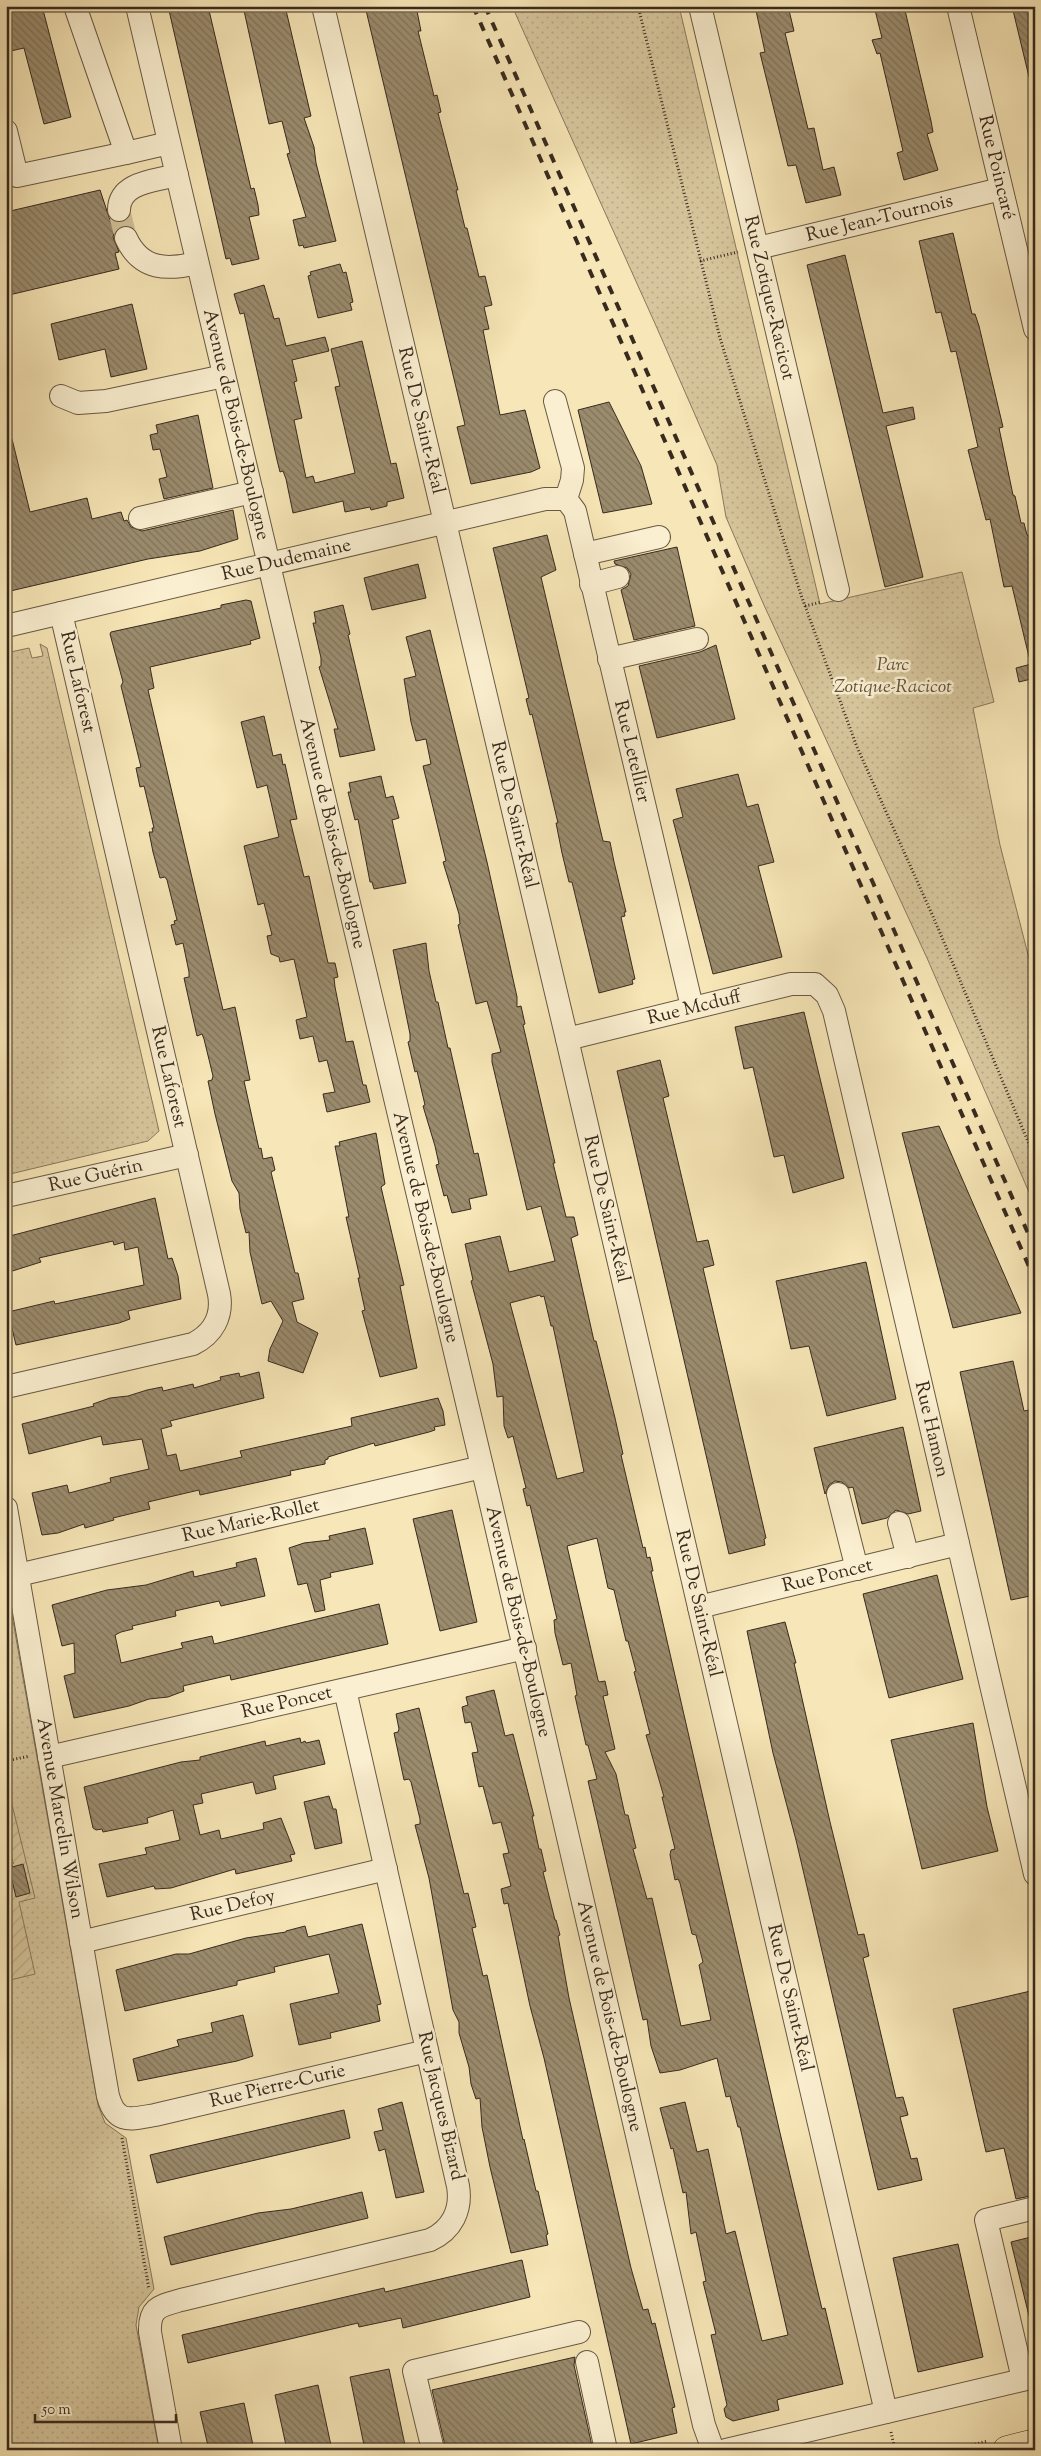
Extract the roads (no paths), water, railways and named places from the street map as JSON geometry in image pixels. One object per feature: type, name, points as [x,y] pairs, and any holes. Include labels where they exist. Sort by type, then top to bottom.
[{"type":"main road","points":[[1007,2450],[1035,2443]]},
{"type":"street","points":[[75,6],[126,153]]},
{"type":"street","name":"Avenue de Bois-de-Boulogne","points":[[137,6],[525,1648],[700,2407],[713,2450]]},
{"type":"street","name":"Rue De Saint-Réal","points":[[322,6],[566,1039],[886,2412]]},
{"type":"street","name":"Rue Zotique-Racicot","points":[[700,6],[748,250],[830,596]]},
{"type":"street","name":"Rue Poincaré","points":[[958,6],[1035,329]]},
{"type":"street","points":[[6,133],[17,176],[169,143]]},
{"type":"street","points":[[119,210],[122,195],[131,188],[177,175]]},
{"type":"street","name":"Rue Jean-Tournois","points":[[748,250],[1001,189]]},
{"type":"street","points":[[126,238],[142,257],[158,267],[172,269],[198,263]]},
{"type":"street","points":[[61,396],[78,403],[106,401],[224,376]]},
{"type":"street","points":[[555,401],[573,468],[572,480],[566,498]]},
{"type":"street","points":[[140,518],[252,492]]},
{"type":"street","name":"Rue Dudemaine","points":[[6,626],[552,498],[566,498]]},
{"type":"street","name":"Rue Letellier","points":[[566,498],[574,511],[585,554],[692,1007]]},
{"type":"street","points":[[585,554],[660,537]]},
{"type":"street","points":[[591,584],[618,577]]},
{"type":"street","name":"Rue Laforest","points":[[6,1387],[186,1346],[199,1341],[210,1332],[217,1320],[220,1300],[61,613]]},
{"type":"street","points":[[609,659],[697,639]]},
{"type":"street","name":"Rue Mcduff","points":[[566,1039],[791,984],[809,983],[821,988]]},
{"type":"street","name":"Rue Hamon","points":[[821,988],[830,999],[834,1011],[1035,1874]]},
{"type":"street","name":"Rue Guérin","points":[[6,1196],[186,1155]]},
{"type":"street","name":"Rue Marie-Rollet","points":[[18,1576],[482,1467]]},
{"type":"street","points":[[838,1494],[857,1569]]},
{"type":"street","name":"Avenue Marcelin Wilson","points":[[6,1508],[18,1576],[43,1756],[81,1942],[108,2096],[125,2128]]},
{"type":"street","points":[[899,1523],[908,1556]]},
{"type":"street","name":"Rue Poncet","points":[[699,1607],[958,1544]]},
{"type":"street","name":"Rue Poncet","points":[[43,1756],[345,1690],[525,1648]]},
{"type":"street","name":"Rue Jacques Bizard","points":[[171,2450],[150,2332],[151,2315],[155,2299],[181,2300],[423,2242],[436,2237],[447,2229],[457,2212],[459,2192],[345,1690]]},
{"type":"street","name":"Rue Defoy","points":[[81,1942],[386,1869]]},
{"type":"street","name":"Rue Pierre-Curie","points":[[125,2128],[155,2116],[427,2051]]},
{"type":"street","points":[[726,2450],[1029,2378],[986,2220],[1035,2208]]},
{"type":"street","points":[[433,2450],[414,2371],[579,2332]]},
{"type":"street","points":[[586,2362],[606,2450]]},
{"type":"tunnel","points":[[119,210],[126,238]]},
{"type":"railway","points":[[473,6],[1035,1280]]},
{"type":"railway","points":[[485,6],[1035,1249]]},
{"type":"park label","name":"Parc Zotique-Racicot","points":[[893,676]]}]
